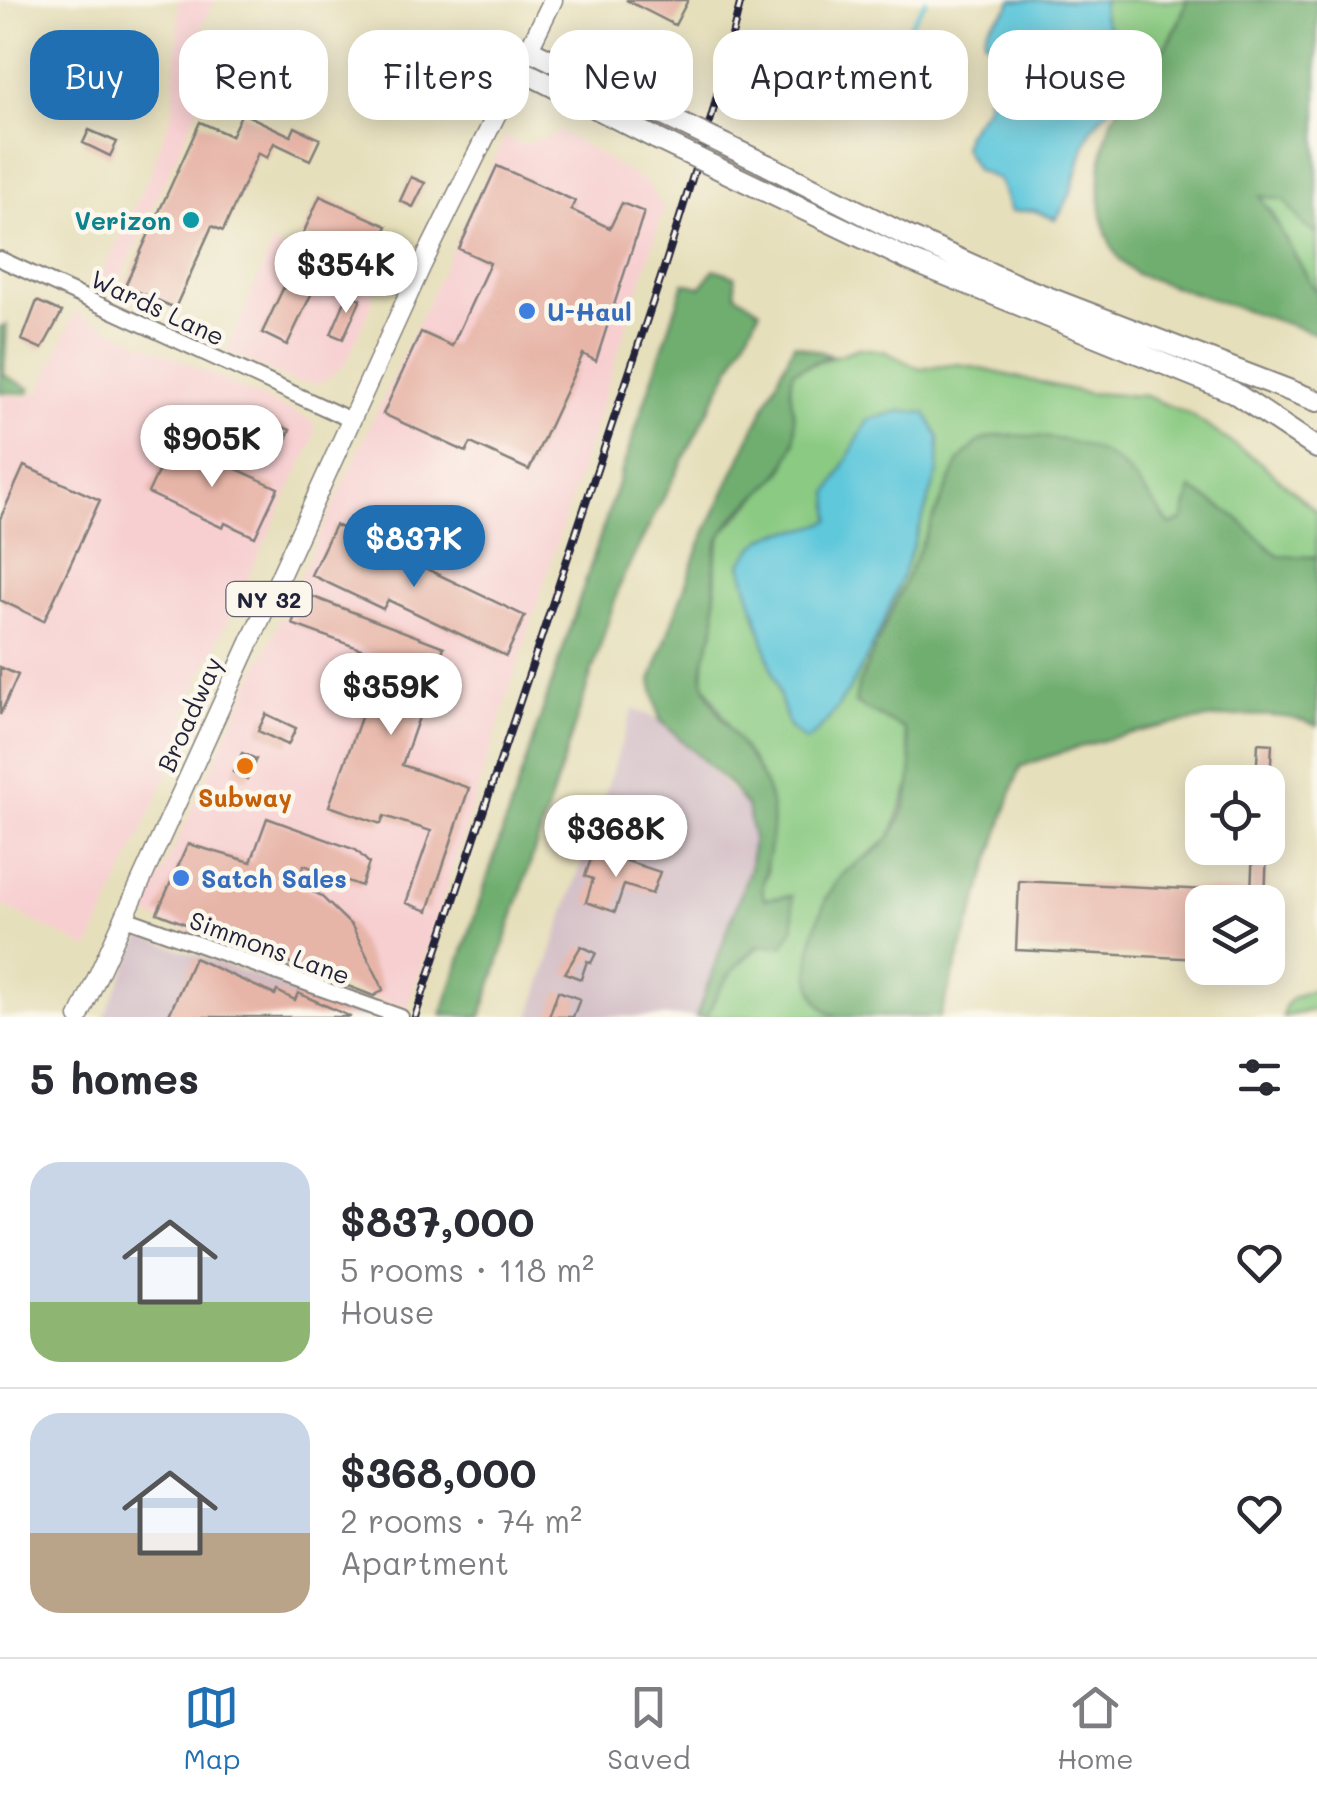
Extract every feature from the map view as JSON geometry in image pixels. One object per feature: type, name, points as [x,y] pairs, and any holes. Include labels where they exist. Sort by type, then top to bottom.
[{"type":"highway","points":[[529,61],[663,115],[903,234],[1138,342],[1244,397],[1317,448]]},
{"type":"highway","points":[[529,62],[656,139],[908,260],[1317,401]]},
{"type":"highway","points":[[1138,342],[1317,391]]},
{"type":"highway","points":[[1138,342],[1317,414]]},
{"type":"main road","name":"Broadway","points":[[529,45],[553,0]]},
{"type":"main road","name":"Broadway","points":[[80,1017],[493,120]]},
{"type":"street","name":"Wards Lane","points":[[0,259],[352,420]]},
{"type":"street","name":"Simmons Lane","points":[[125,918],[401,1017]]},
{"type":"shaded area","points":[[179,0],[215,0],[203,30],[179,30],[179,120],[192,120],[112,298],[95,289],[152,170],[173,109]]},
{"type":"shaded area","points":[[562,132],[647,184],[664,209],[407,1010],[150,917],[145,910],[505,136],[521,145]]},
{"type":"shaded area","points":[[273,244],[373,291],[372,303],[346,364],[319,384],[296,382],[226,352]]},
{"type":"shaded area","points":[[75,312],[314,422],[314,439],[184,712],[192,720],[89,949],[0,904],[0,395],[26,397],[41,391]]},
{"type":"shaded area","points":[[633,709],[660,720],[747,807],[753,836],[750,868],[696,1017],[530,1017]]},
{"type":"shaded area","points":[[141,936],[373,1017],[104,1017]]},
{"type":"green space","points":[[1104,0],[1187,0],[1162,50],[1162,30],[1109,30]]},
{"type":"green space","points":[[1187,0],[1317,0],[1317,234],[1304,226],[1284,200],[1260,196],[1317,293],[1317,334],[1136,274],[1112,246],[1101,209],[1100,188],[1108,131],[1112,120],[1162,120],[1162,51],[1177,28]]},
{"type":"green space","points":[[1265,194],[1284,200],[1317,234],[1317,293],[1293,257],[1271,210],[1261,201]]},
{"type":"green space","points":[[714,269],[735,276],[736,294],[760,310],[621,581],[481,1017],[442,1015],[684,283],[701,287]]},
{"type":"green space","points":[[7,325],[4,375],[30,389],[29,393],[0,392],[0,327]]},
{"type":"green space","points":[[794,344],[831,355],[793,371],[795,437],[787,460],[770,484],[730,522],[718,544],[714,566],[715,624],[703,676],[710,698],[755,766],[769,795],[772,825],[764,899],[792,896],[794,926],[783,946],[758,945],[749,953],[722,986],[707,1017],[696,1017],[750,868],[753,836],[747,807],[731,786],[660,720],[651,681],[700,544]]},
{"type":"green space","points":[[859,348],[884,351],[920,369],[959,364],[1086,393],[1146,396],[1191,415],[1261,463],[1317,512],[1317,557],[1278,556],[1235,516],[1191,489],[1183,520],[1170,525],[1134,478],[855,703],[904,729],[914,773],[890,838],[844,873],[826,898],[812,946],[833,1012],[839,1017],[707,1017],[721,986],[741,962],[794,926],[791,896],[764,899],[761,888],[768,871],[728,724],[703,681],[705,653],[715,628],[716,556],[722,533],[783,471],[795,442],[788,389],[793,371]]},
{"type":"green space","points":[[997,435],[1065,440],[1097,451],[1131,475],[1170,525],[1183,520],[1191,489],[1235,516],[1278,556],[1317,557],[1317,726],[1288,718],[1212,718],[1126,734],[1020,767],[940,1017],[840,1017],[823,1008],[814,993],[810,973],[815,929],[842,876],[878,849],[897,826],[907,799],[911,770],[904,729],[855,703],[858,686],[959,461],[979,441]]},
{"type":"green space","points":[[1317,991],[1317,1009],[1283,1017],[1288,1002]]},
{"type":"water","points":[[1012,0],[1104,0],[1104,19],[1110,30],[988,30],[988,43],[985,39],[988,27]]},
{"type":"water","points":[[988,90],[988,120],[1098,120],[1084,146],[1071,191],[1055,219],[1033,210],[1011,212],[999,180],[976,170],[963,147],[966,133],[987,106]]},
{"type":"water","points":[[901,411],[926,413],[939,438],[938,472],[902,577],[868,656],[828,720],[806,741],[789,727],[741,564],[752,549],[772,535],[831,520],[829,493],[868,420]]},
{"type":"building","points":[[626,0],[688,0],[675,25]]},
{"type":"building","name":"Verizon","points":[[239,120],[257,120],[291,136],[295,127],[320,139],[310,160],[274,143],[267,158],[258,153],[223,231],[212,226],[175,308],[125,286],[200,122],[231,136]]},
{"type":"building","points":[[89,130],[117,142],[110,156],[83,143]]},
{"type":"building","points":[[497,166],[575,201],[571,210],[610,228],[622,203],[644,212],[596,361],[583,354],[529,470],[471,443],[466,452],[383,414],[421,332],[452,346],[490,263],[459,249]]},
{"type":"building","points":[[411,177],[425,183],[413,207],[400,201]]},
{"type":"building","points":[[320,196],[387,226],[368,266],[302,236]]},
{"type":"building","points":[[291,272],[316,284],[287,345],[262,333]]},
{"type":"building","points":[[348,294],[361,299],[343,339],[331,334]]},
{"type":"building","points":[[37,301],[62,312],[42,349],[22,340]]},
{"type":"building","points":[[252,413],[290,430],[283,446],[245,428]]},
{"type":"building","points":[[173,440],[278,488],[255,537],[225,523],[223,528],[148,493]]},
{"type":"building","points":[[24,466],[100,500],[44,621],[0,600],[0,519]]},
{"type":"building","points":[[335,525],[525,616],[506,656],[388,600],[383,609],[311,575]]},
{"type":"building","points":[[303,593],[444,647],[402,765],[469,788],[428,911],[406,903],[431,831],[384,816],[381,824],[329,806],[383,657],[292,624]]},
{"type":"building","points":[[0,667],[18,675],[0,715]]},
{"type":"building","points":[[266,714],[296,728],[288,745],[258,731]]},
{"type":"building","points":[[1258,743],[1272,744],[1271,765],[1257,765]]},
{"type":"building","name":"Subway","points":[[242,753],[256,759],[247,779],[233,772]]},
{"type":"building","points":[[267,818],[356,850],[369,863],[361,886],[304,865],[297,884],[320,895],[352,926],[383,990],[374,996],[157,913],[188,844],[251,862]]},
{"type":"building","points":[[594,850],[660,872],[652,894],[624,885],[615,912],[586,902],[593,879],[585,876]]},
{"type":"building","points":[[1252,865],[1266,865],[1266,885],[1251,885]]},
{"type":"building","points":[[1019,881],[1185,889],[1185,958],[1016,950]]},
{"type":"building","points":[[581,946],[596,953],[591,963],[587,961],[581,979],[565,973]]},
{"type":"building","points":[[194,958],[275,995],[277,991],[295,1000],[298,993],[351,1017],[168,1017]]},
{"type":"building","points":[[558,991],[580,999],[573,1017],[549,1017]]},
{"type":"waterway","points":[[907,30],[926,0]]},
{"type":"railway","points":[[415,1017],[664,268],[712,115],[741,0]]},
{"type":"place","name":"Verizon","points":[[191,220]]},
{"type":"place","name":"U-Haul","points":[[527,311]]},
{"type":"place","name":"Subway","points":[[245,766]]},
{"type":"place","name":"Satch Sales","points":[[181,878]]}]
